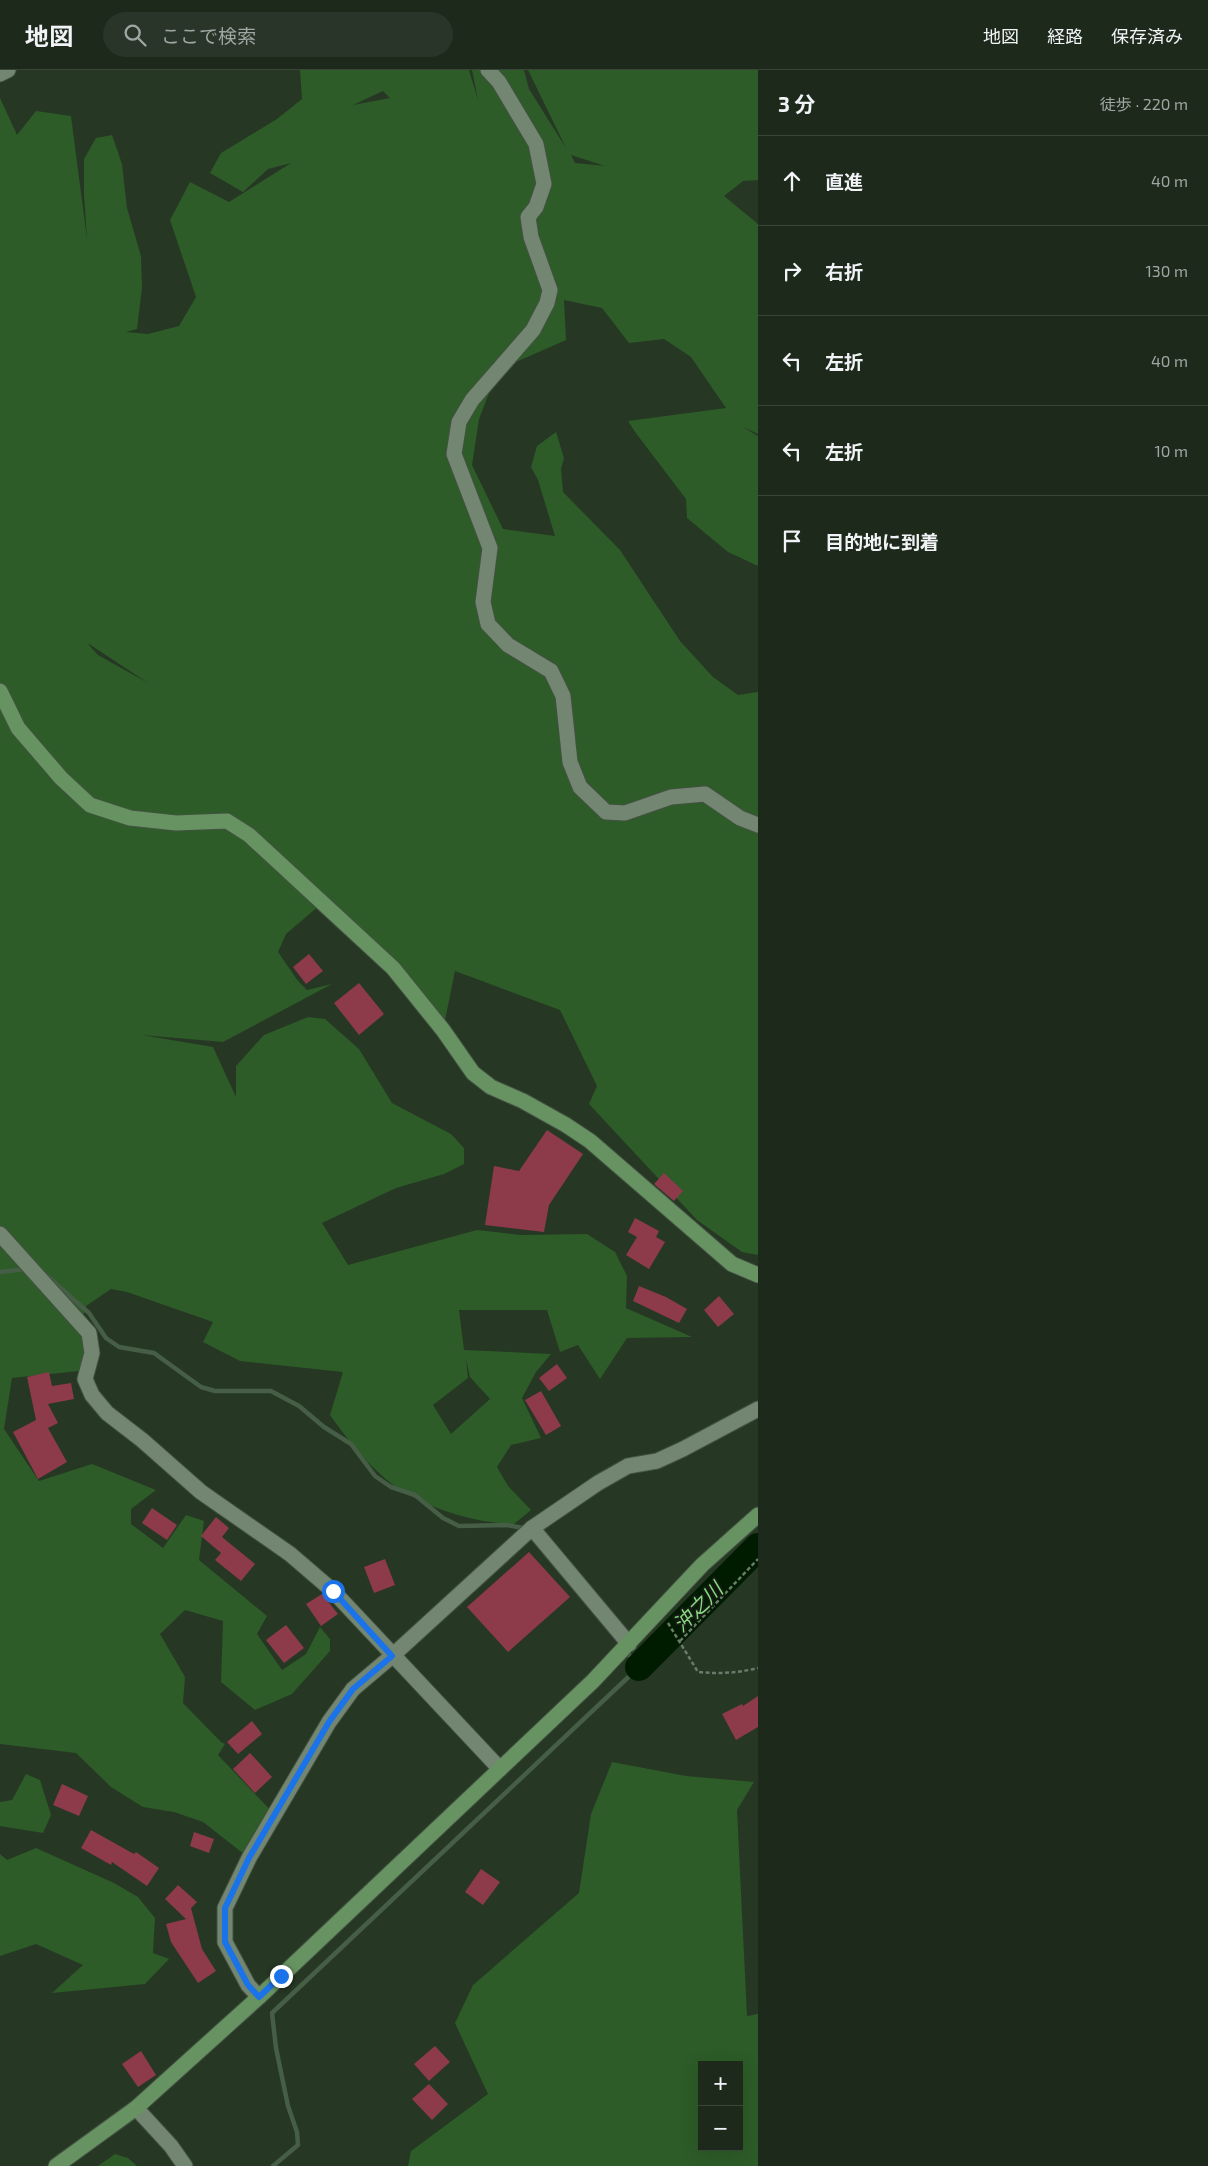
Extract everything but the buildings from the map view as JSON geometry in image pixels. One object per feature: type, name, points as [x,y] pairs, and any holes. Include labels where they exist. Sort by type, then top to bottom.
[{"type":"street","points":[[0,74],[8,70]]},
{"type":"street","points":[[488,70],[499,82],[536,144],[544,184],[536,207],[528,217],[531,237],[550,290],[548,303],[533,330],[472,400],[459,422],[454,454],[490,548],[483,602],[488,624],[508,645],[551,672],[563,696],[570,762],[580,787],[606,812],[625,813],[671,797],[705,794],[740,818],[758,825]]},
{"type":"street","points":[[0,691],[18,728],[61,778],[90,805],[130,818],[176,823],[227,821],[249,835],[393,968],[443,1030],[473,1073],[491,1087],[524,1101],[590,1141],[732,1264],[758,1274]]},
{"type":"street","points":[[0,1234],[89,1333],[92,1353],[85,1379],[92,1395],[107,1413],[142,1440],[201,1492],[290,1554],[327,1585],[500,1769]]},
{"type":"street","points":[[259,1997],[248,1985],[225,1942],[225,1908],[249,1858],[329,1722],[353,1689],[392,1656],[532,1528],[598,1483],[628,1466],[657,1461],[758,1409]]},
{"type":"street","points":[[56,2166],[136,2108],[259,1997],[500,1769],[629,1644],[702,1565],[758,1515]]},
{"type":"street","points":[[532,1528],[629,1644]]},
{"type":"street","points":[[136,2108],[171,2146],[186,2166]]},
{"type":"path","points":[[680,1641],[758,1559]]},
{"type":"path","points":[[658,1612],[672,1627],[698,1672],[714,1674],[744,1672],[758,1668]]},
{"type":"green space","points":[[300,70],[469,70],[478,100],[472,70],[524,70],[529,89],[566,148],[528,70],[758,70],[758,180],[743,181],[724,196],[758,224],[758,434],[743,427],[758,436],[758,566],[728,552],[687,518],[686,499],[628,421],[726,408],[691,357],[664,339],[629,343],[602,308],[564,300],[566,340],[498,370],[479,419],[472,465],[503,529],[555,536],[538,480],[531,467],[537,446],[556,432],[564,458],[561,469],[563,492],[620,550],[680,641],[713,677],[738,695],[758,692],[758,1255],[742,1252],[697,1220],[589,1104],[597,1086],[560,1010],[455,971],[443,1030],[320,905],[286,934],[278,952],[298,981],[307,990],[332,984],[223,1042],[142,1035],[213,1047],[236,1097],[236,1066],[264,1035],[308,1017],[325,1019],[359,1049],[392,1103],[451,1134],[464,1148],[464,1164],[444,1174],[396,1188],[322,1223],[348,1265],[477,1230],[521,1235],[587,1234],[615,1252],[627,1276],[626,1308],[692,1337],[627,1338],[600,1379],[578,1345],[560,1352],[547,1310],[459,1310],[464,1350],[551,1354],[536,1372],[522,1398],[541,1438],[511,1445],[497,1467],[508,1486],[531,1510],[514,1524],[473,1519],[445,1511],[407,1494],[385,1479],[355,1448],[330,1415],[343,1372],[240,1361],[203,1342],[213,1322],[127,1292],[111,1289],[86,1306],[83,1317],[88,1370],[12,1378],[4,1429],[39,1481],[92,1464],[156,1490],[131,1509],[131,1524],[163,1548],[186,1515],[204,1521],[199,1560],[267,1616],[257,1634],[282,1670],[306,1654],[320,1627],[330,1639],[330,1651],[292,1694],[255,1710],[221,1682],[223,1621],[185,1610],[160,1634],[185,1677],[183,1703],[225,1744],[218,1755],[275,1815],[249,1858],[203,1822],[174,1812],[143,1807],[111,1787],[76,1753],[0,1744],[0,98],[17,135],[36,111],[71,116],[87,239],[84,159],[96,138],[112,135],[122,164],[127,208],[141,256],[142,288],[137,329],[126,332],[148,334],[179,326],[196,297],[170,220],[190,182],[229,202],[291,163],[268,169],[243,192],[210,173],[221,153],[277,119],[302,99]],"holes":[[[383,91],[390,98],[353,105]],[[571,155],[605,166],[575,163]],[[88,644],[89,644],[148,683],[98,655]],[[466,1359],[470,1377],[490,1399],[451,1434],[433,1405],[468,1378]]]},
{"type":"green space","points":[[612,1762],[686,1776],[754,1782],[737,1810],[747,2016],[758,2014],[758,2166],[408,2166],[411,2151],[488,2094],[455,2023],[473,1985],[579,1893],[591,1814]]},
{"type":"green space","points":[[26,1774],[40,1780],[51,1815],[43,1833],[0,1826],[0,1802],[12,1800]]},
{"type":"green space","points":[[36,1848],[114,1883],[138,1897],[155,1918],[153,1953],[169,1959],[145,1984],[52,1993],[83,1965],[36,1944],[0,1956],[0,1854],[7,1860]]},
{"type":"green space","points":[[115,2154],[128,2158],[137,2166],[98,2166]]},
{"type":"waterway","points":[[0,1272],[26,1269]]},
{"type":"waterway","points":[[47,1276],[89,1313],[106,1338],[119,1347],[154,1353],[201,1387],[215,1391],[271,1391],[299,1406],[324,1427],[351,1444],[375,1476],[391,1487],[415,1495],[443,1518],[459,1526],[507,1525],[523,1528],[525,1531]]},
{"type":"waterway","name":"沖之川","points":[[639,1667],[758,1547]]},
{"type":"waterway","points":[[273,2166],[298,2145],[297,2132],[288,2106],[276,2048],[272,2013],[639,1667],[625,1650]]},
{"type":"route","points":[[281,1976],[259,1997],[248,1985],[225,1942],[225,1908],[249,1858],[329,1722],[353,1689],[392,1656],[333,1591]]}]
